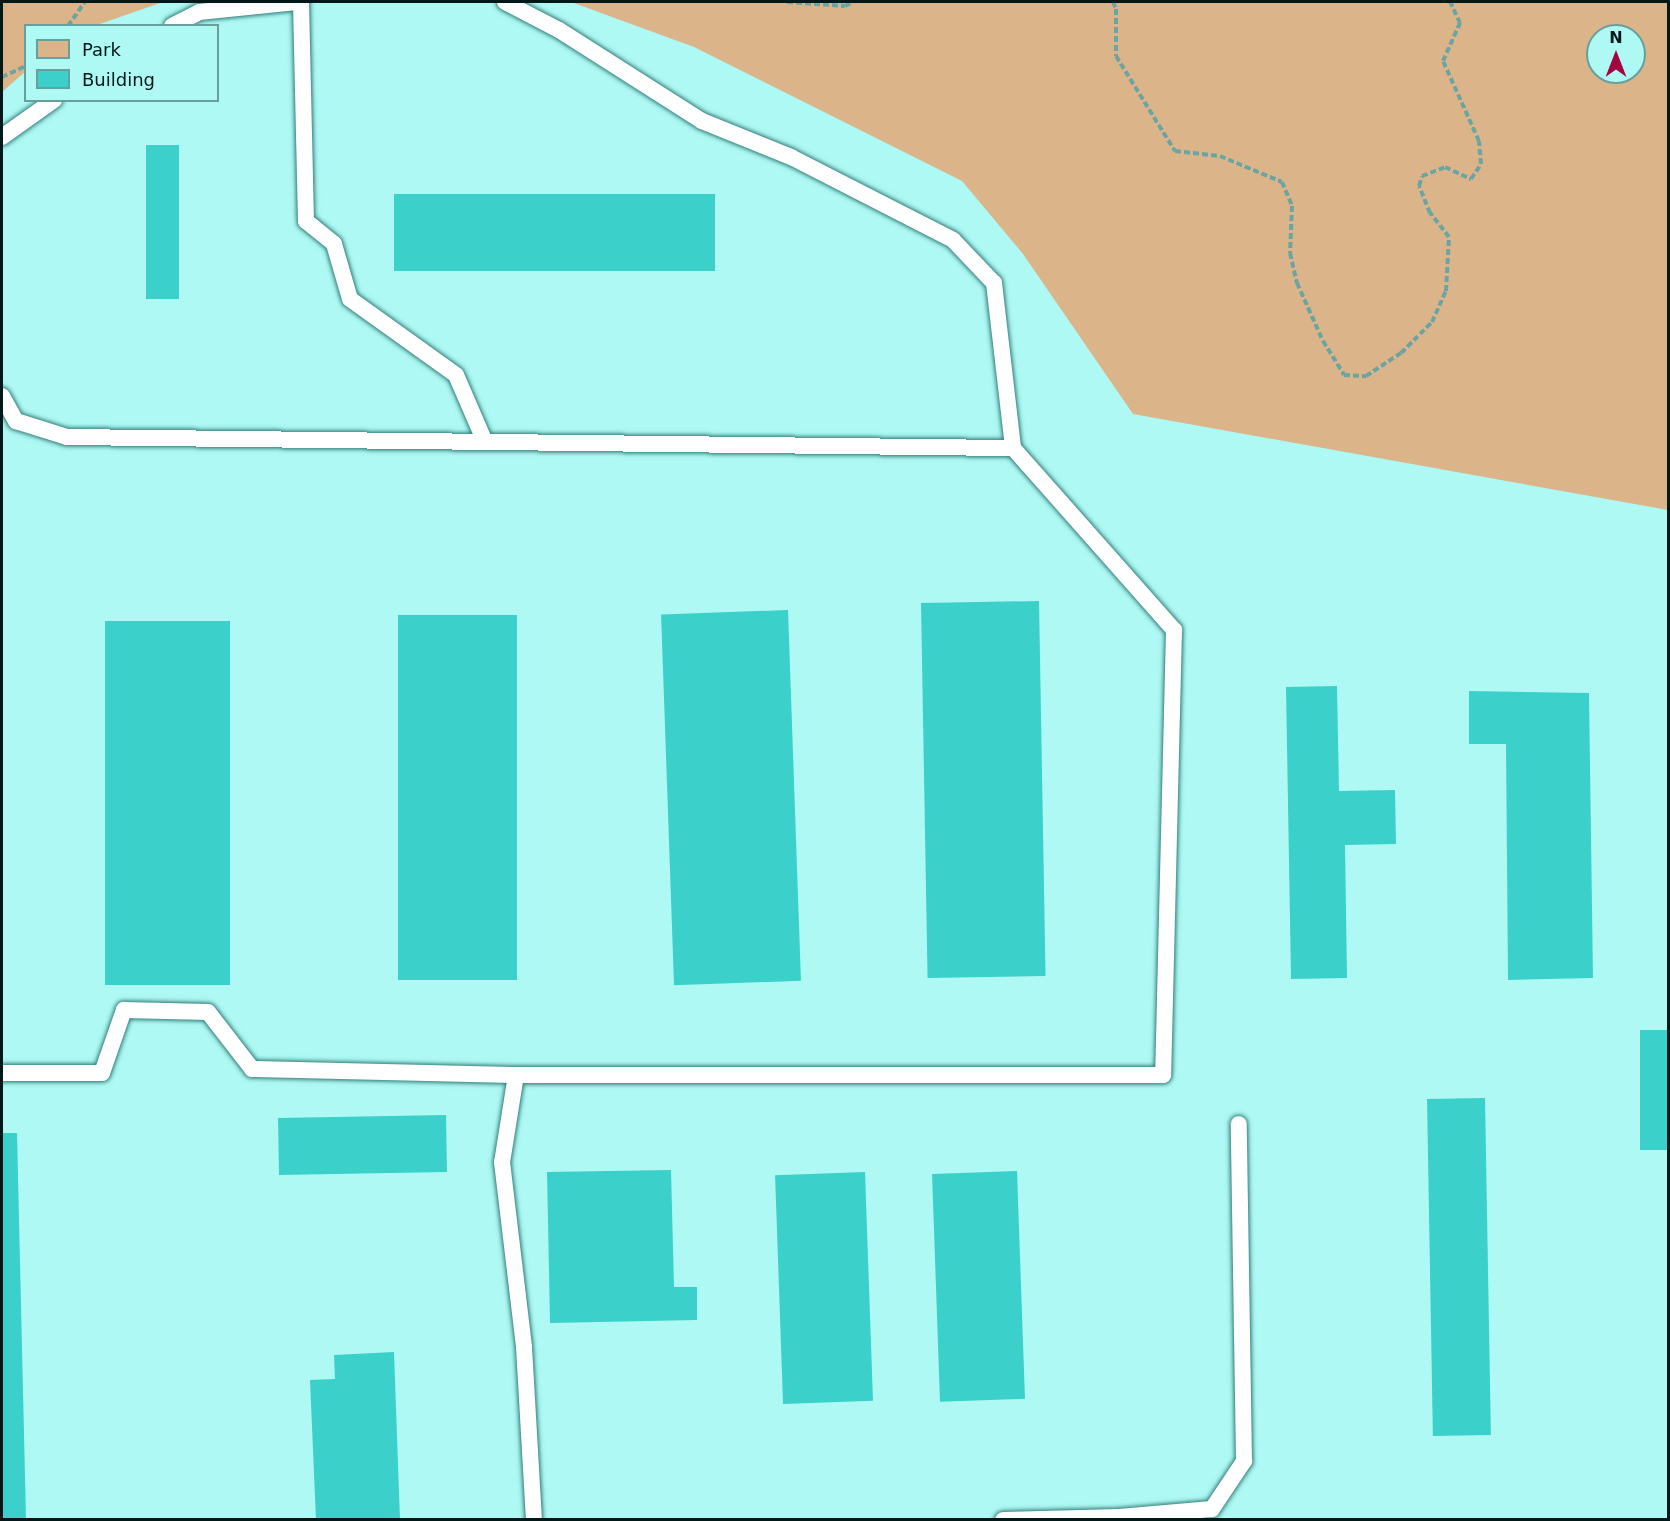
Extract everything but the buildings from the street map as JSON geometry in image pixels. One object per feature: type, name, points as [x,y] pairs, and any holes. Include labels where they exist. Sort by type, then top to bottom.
[{"type":"lane","points":[[176,24],[199,12],[296,2]]},
{"type":"lane","points":[[302,2],[306,221],[334,244],[350,299],[456,375],[485,442]]},
{"type":"lane","points":[[2,1072],[102,1072],[124,1010],[208,1012],[252,1070],[516,1075],[1163,1075],[1174,630],[1013,448],[994,283],[953,240],[791,157],[702,121],[560,30],[505,2]]},
{"type":"lane","points":[[2,137],[51,102]]},
{"type":"lane","points":[[2,396],[16,421],[67,437],[1013,448]]},
{"type":"lane","points":[[516,1075],[502,1162],[524,1347],[534,1520]]},
{"type":"lane","points":[[1003,1520],[1119,1518],[1212,1509],[1244,1461],[1239,1124]]},
{"type":"path","points":[[69,24],[85,2]]},
{"type":"path","points":[[787,2],[844,6],[853,2]]},
{"type":"path","points":[[1113,2],[1116,9],[1116,56],[1175,151],[1220,156],[1282,182],[1292,206],[1290,253],[1297,283],[1323,341],[1344,375],[1366,376],[1401,354],[1432,322],[1446,291],[1449,237],[1426,204],[1419,186],[1422,176],[1445,167],[1471,180],[1481,164],[1479,141],[1443,61],[1460,23],[1450,2]]},
{"type":"path","points":[[2,77],[24,67]]},
{"type":"green space","points":[[2,2],[163,2],[100,24],[24,24],[24,73],[2,92]]},
{"type":"green space","points":[[571,2],[1668,2],[1668,510],[1133,414],[1023,254],[962,181],[694,47]]}]
